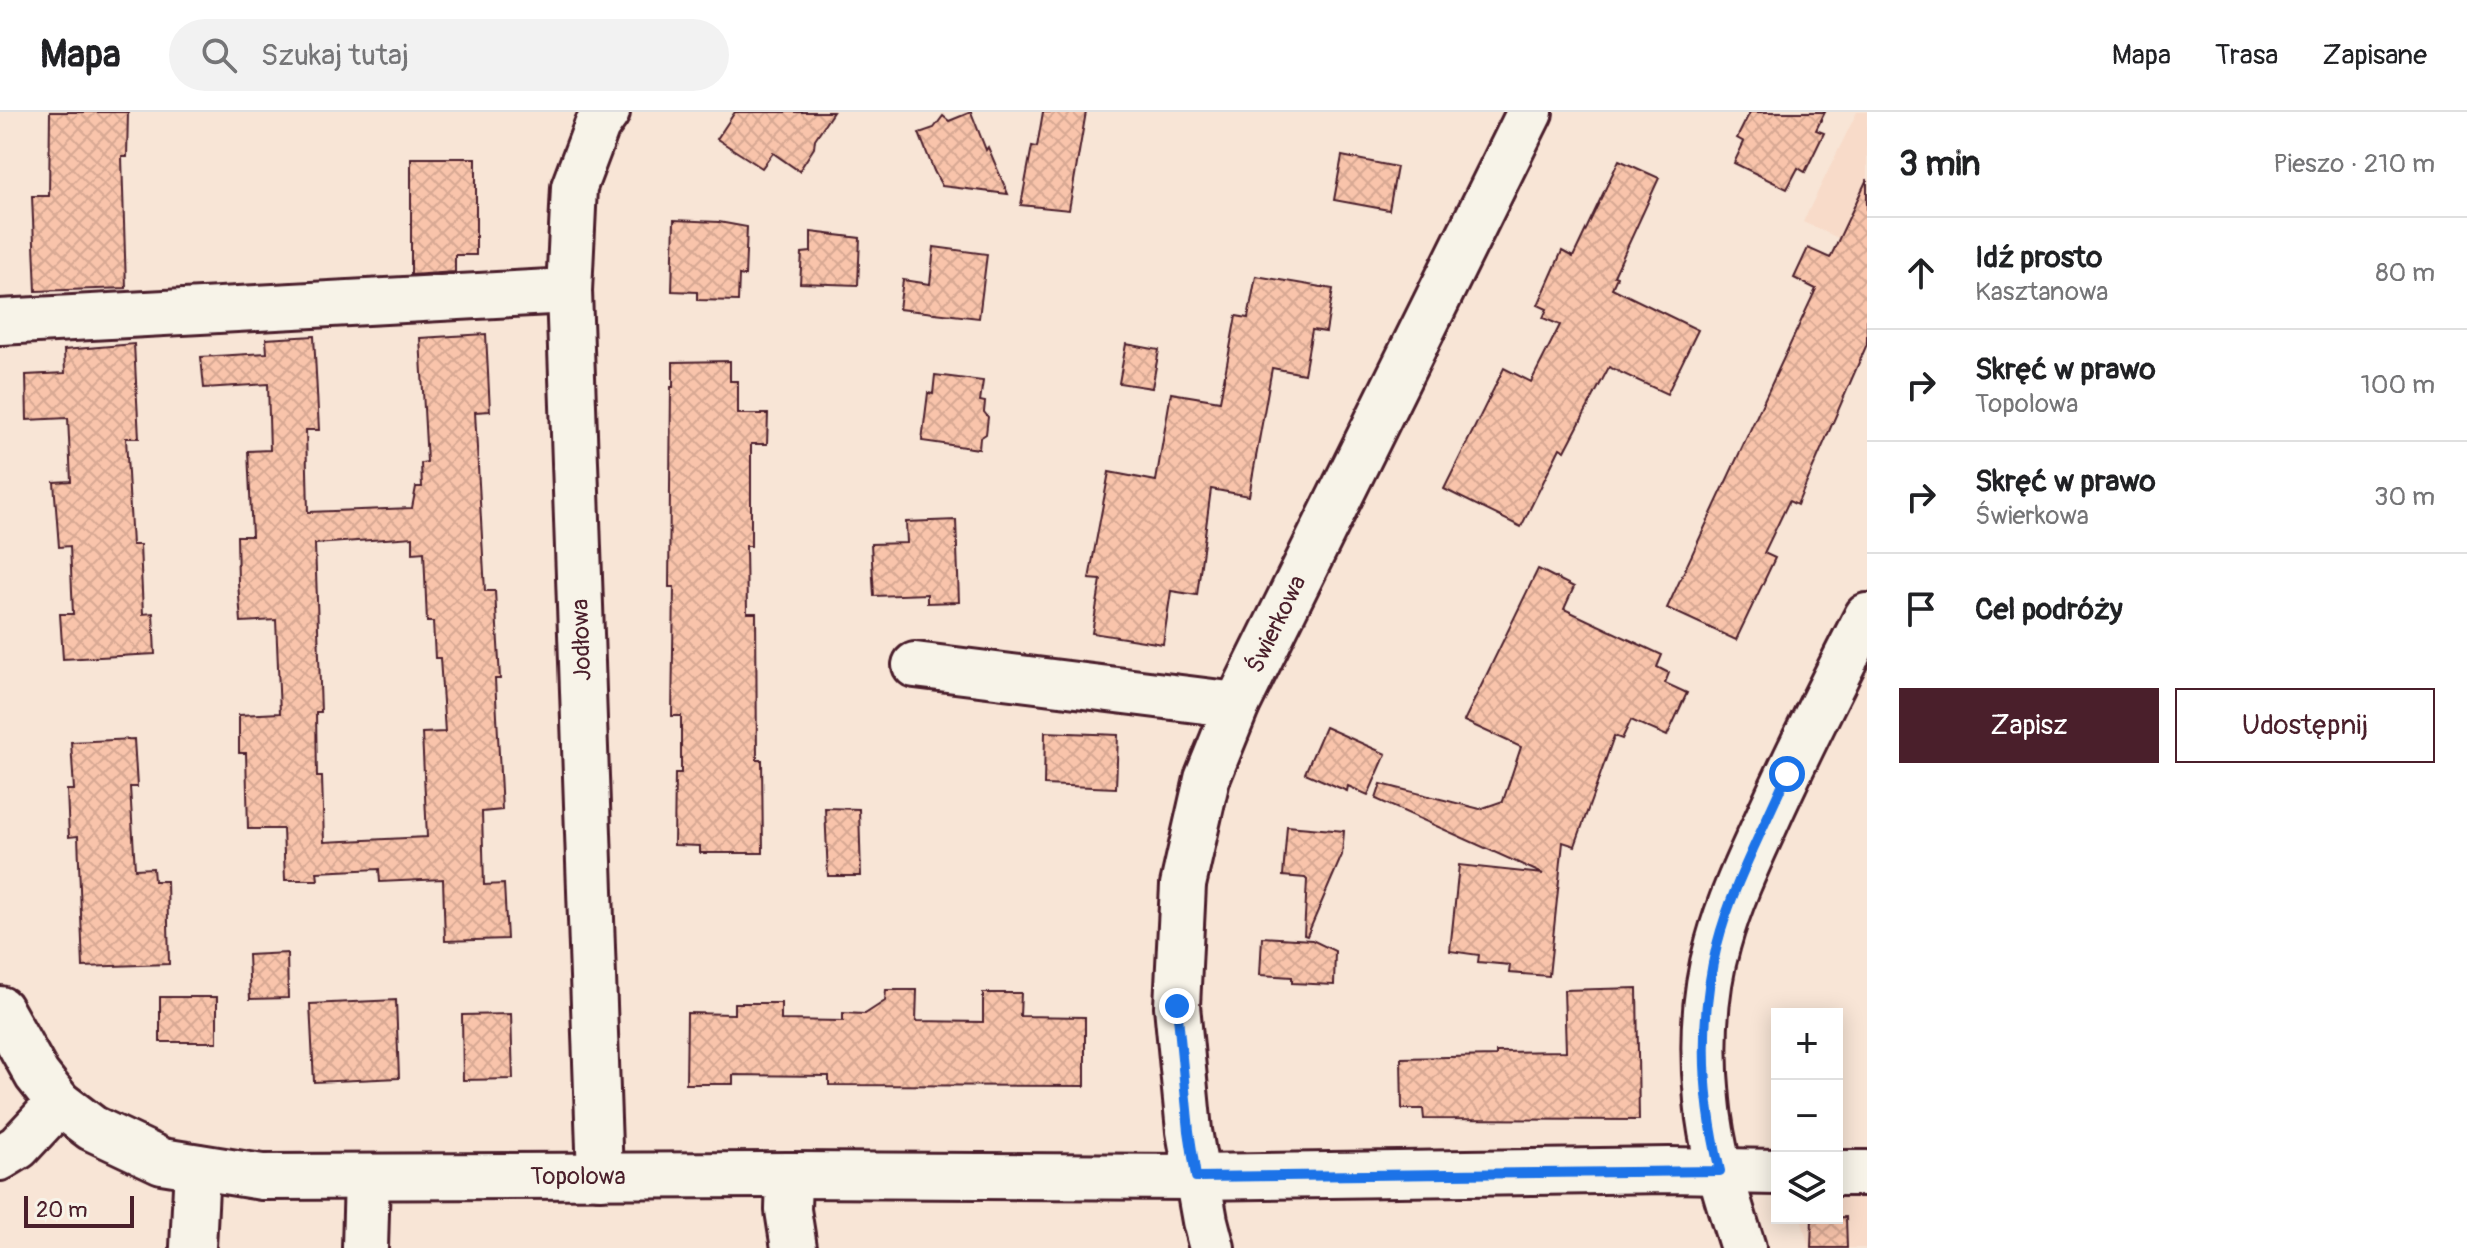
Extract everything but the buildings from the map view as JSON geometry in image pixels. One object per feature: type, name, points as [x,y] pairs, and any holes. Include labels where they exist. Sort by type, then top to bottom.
[{"type":"street","name":"Jodłowa","points":[[600,1176],[569,291],[574,187],[597,126],[607,112]]},
{"type":"street","name":"Świerkowa","points":[[1196,1177],[1177,1006],[1183,885],[1207,779],[1237,705],[1530,112]]},
{"type":"street","points":[[0,322],[569,291]]},
{"type":"street","points":[[1743,1248],[1720,1171],[1707,1101],[1705,1070],[1709,993],[1718,944],[1737,888],[1787,774],[1867,616]]},
{"type":"street","points":[[915,665],[1237,705]]},
{"type":"street","name":"Topolowa","points":[[0,1009],[37,1075],[59,1103],[92,1128],[162,1161],[262,1177],[1196,1177],[1771,1172]]},
{"type":"street","points":[[0,1158],[18,1147],[59,1103]]},
{"type":"street","points":[[193,1247],[197,1167]]},
{"type":"street","points":[[1843,1173],[1867,1173]]},
{"type":"street","points":[[789,1175],[788,1210],[794,1248]]},
{"type":"street","points":[[365,1248],[367,1177]]},
{"type":"street","points":[[1196,1177],[1212,1248]]},
{"type":"shaded area","points":[[1857,112],[1867,112],[1867,251],[1803,222]]},
{"type":"shaded area","points":[[1843,1192],[1867,1192],[1867,1248],[1809,1248],[1803,1224],[1843,1224]]},
{"type":"route","points":[[1177,1006],[1196,1177],[1720,1171],[1707,1101],[1705,1070],[1709,993],[1718,944],[1737,888],[1787,774]]}]
